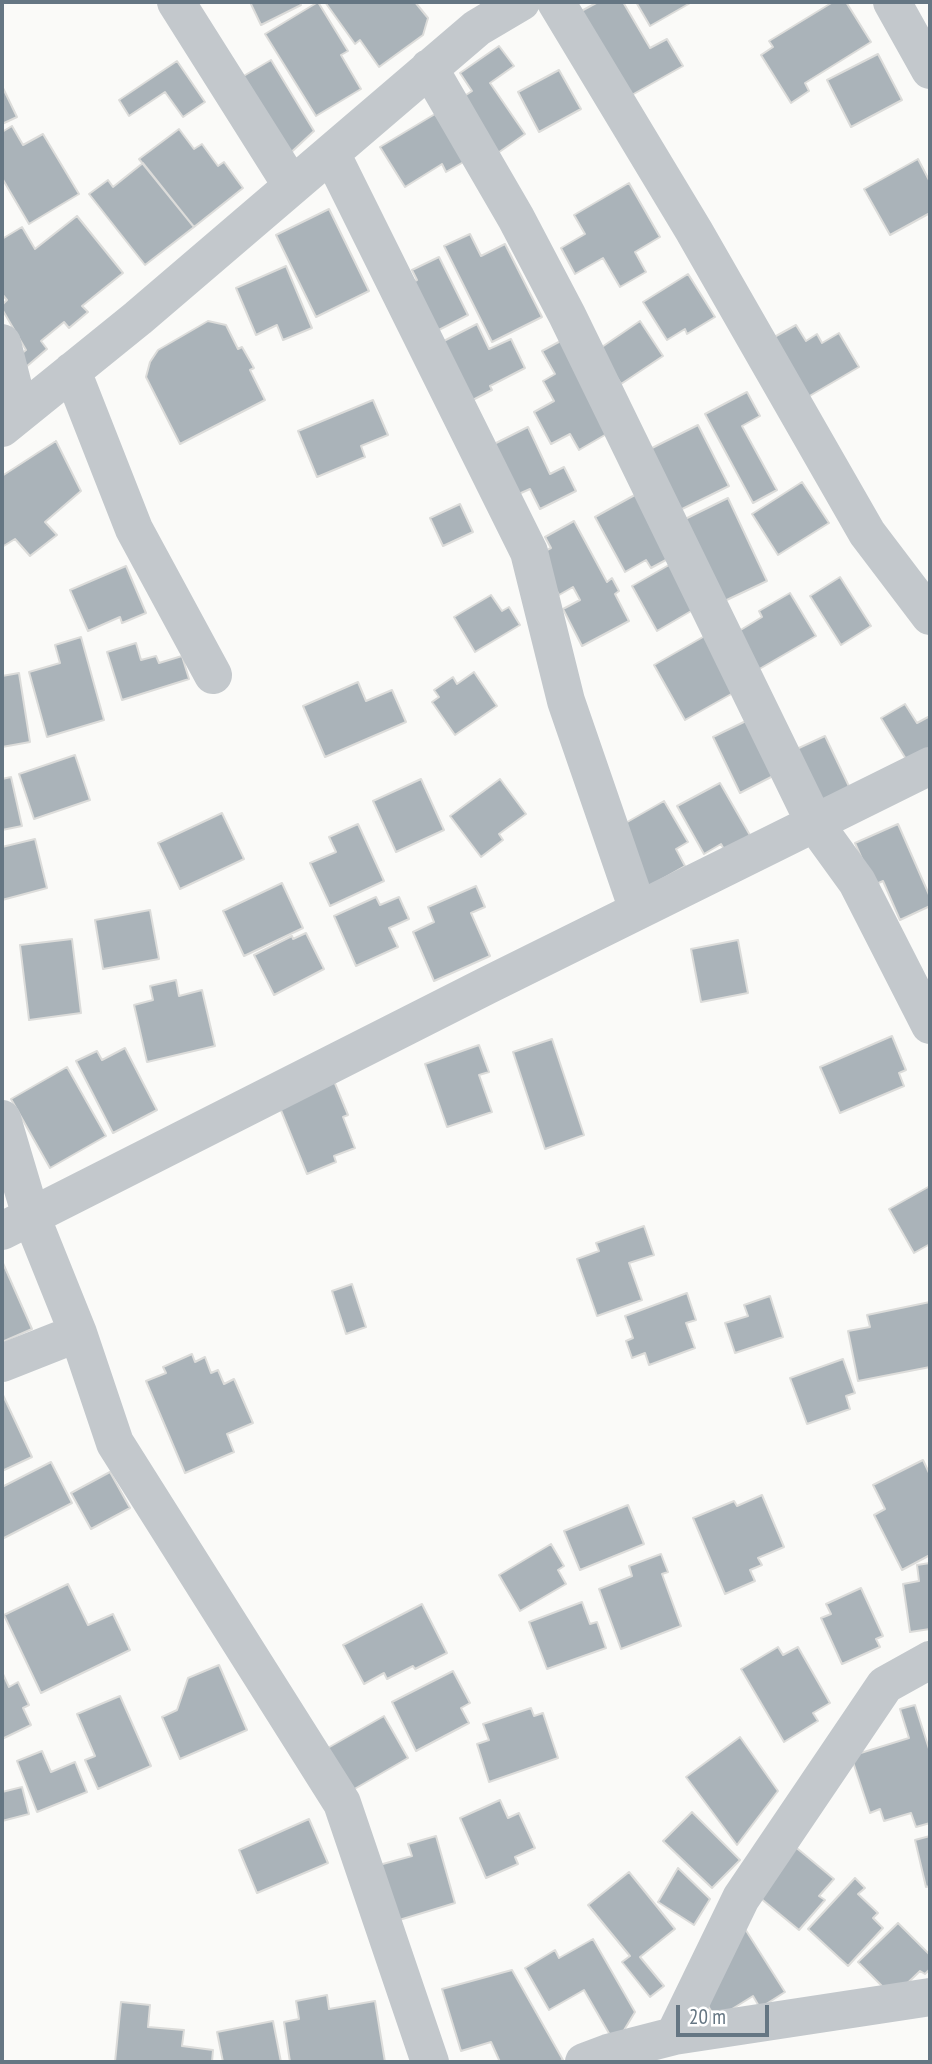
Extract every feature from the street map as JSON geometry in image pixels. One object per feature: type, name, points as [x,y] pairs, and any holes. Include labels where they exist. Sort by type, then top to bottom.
[{"type":"street","points":[[176,2],[292,186]]},
{"type":"street","points":[[11,420],[138,318],[429,68],[471,15],[521,2]]},
{"type":"street","points":[[556,2],[694,231],[867,533],[930,616]]},
{"type":"street","points":[[892,2],[930,70]]},
{"type":"street","points":[[429,68],[516,218],[567,315],[815,824],[857,882],[930,1025]]},
{"type":"street","points":[[331,153],[529,552],[566,701],[638,910]]},
{"type":"street","points":[[2,343],[11,420]]},
{"type":"street","points":[[72,371],[134,529],[212,675]]},
{"type":"street","points":[[17,1223],[930,766]]},
{"type":"street","points":[[2,1119],[17,1223],[78,1333],[115,1443],[342,1803],[430,2062]]},
{"type":"street","points":[[2,1363],[78,1333]]},
{"type":"street","points":[[674,2036],[741,1898],[885,1685],[930,1660]]},
{"type":"street","points":[[584,2062],[674,2036],[930,1997]]},
{"type":"building","points":[[250,2],[299,2],[301,5],[261,25]]},
{"type":"building","points":[[318,2],[348,51],[341,55],[361,89],[316,116],[265,34]]},
{"type":"building","points":[[325,2],[415,2],[428,18],[423,35],[379,67],[360,40],[355,44]]},
{"type":"building","points":[[598,2],[623,2],[650,48],[667,39],[683,66],[623,100],[574,15]]},
{"type":"building","points":[[636,2],[692,2],[650,26]]},
{"type":"building","points":[[833,2],[846,2],[871,42],[805,83],[809,91],[791,103],[761,55],[773,47],[769,41]]},
{"type":"building","points":[[499,46],[514,66],[490,83],[525,134],[495,155],[457,101],[472,91],[460,73]]},
{"type":"building","points":[[878,54],[902,100],[851,127],[827,80]]},
{"type":"building","points":[[271,60],[314,131],[285,158],[235,81]]},
{"type":"building","points":[[177,61],[205,102],[183,117],[165,92],[129,116],[119,100]]},
{"type":"building","points":[[559,70],[581,109],[539,132],[518,92]]},
{"type":"building","points":[[2,86],[17,117],[2,124]]},
{"type":"building","points":[[435,114],[467,160],[446,172],[442,164],[405,187],[380,147]]},
{"type":"building","points":[[12,126],[23,145],[43,134],[79,194],[29,224],[2,178],[2,132]]},
{"type":"building","points":[[179,129],[194,149],[202,144],[218,166],[224,162],[243,188],[194,227],[139,159]]},
{"type":"building","points":[[918,159],[930,182],[930,213],[890,235],[864,189]]},
{"type":"building","points":[[143,163],[194,227],[145,265],[89,194],[108,180],[113,187]]},
{"type":"building","points":[[629,183],[660,237],[635,252],[646,272],[620,287],[603,258],[575,274],[561,248],[585,234],[574,215]]},
{"type":"building","points":[[329,209],[369,291],[316,317],[276,235]]},
{"type":"building","points":[[77,216],[123,273],[82,306],[88,312],[69,328],[64,322],[41,341],[47,349],[19,373],[11,362],[26,350],[2,309],[7,300],[2,294],[2,239],[22,227],[35,249]]},
{"type":"building","points":[[470,234],[481,256],[505,244],[542,317],[492,342],[444,246]]},
{"type":"building","points":[[439,257],[468,315],[429,335],[404,286],[417,280],[412,270]]},
{"type":"building","points":[[286,266],[312,328],[283,340],[277,325],[256,335],[236,288]]},
{"type":"building","points":[[688,274],[715,317],[687,334],[685,329],[667,340],[643,302]]},
{"type":"building","points":[[208,321],[226,325],[238,349],[242,347],[254,368],[250,370],[265,400],[180,444],[146,377],[150,362],[158,350]]},
{"type":"building","points":[[640,321],[663,356],[621,384],[599,349]]},
{"type":"building","points":[[477,324],[489,349],[511,339],[525,368],[490,386],[492,390],[463,405],[434,346]]},
{"type":"building","points":[[796,325],[806,341],[817,334],[822,343],[839,333],[859,367],[801,401],[767,341]]},
{"type":"building","points":[[568,337],[610,432],[579,450],[570,434],[551,444],[534,412],[554,401],[543,381],[555,374],[542,351]]},
{"type":"building","points":[[747,392],[760,416],[742,426],[777,490],[753,503],[705,414]]},
{"type":"building","points":[[373,400],[388,435],[361,446],[365,457],[317,477],[298,431]]},
{"type":"building","points":[[698,425],[729,486],[674,513],[644,452]]},
{"type":"building","points":[[528,427],[550,474],[564,467],[576,491],[540,509],[530,489],[512,497],[488,447]]},
{"type":"building","points":[[56,441],[81,491],[45,522],[57,535],[30,556],[15,539],[2,547],[2,476]]},
{"type":"building","points":[[802,482],[829,523],[778,555],[752,514]]},
{"type":"building","points":[[642,491],[677,554],[651,568],[646,560],[625,572],[595,517]]},
{"type":"building","points":[[728,498],[767,581],[716,605],[677,523]]},
{"type":"building","points":[[460,504],[473,532],[443,546],[430,518]]},
{"type":"building","points":[[574,521],[607,582],[612,578],[619,591],[615,594],[629,621],[582,646],[563,609],[580,600],[573,587],[559,595],[537,555],[551,548],[545,537]]},
{"type":"building","points":[[669,565],[698,607],[657,631],[632,586]]},
{"type":"building","points":[[126,566],[146,613],[122,623],[120,617],[88,631],[70,590]]},
{"type":"building","points":[[840,577],[871,626],[841,645],[810,596]]},
{"type":"building","points":[[790,593],[816,636],[756,671],[734,634],[762,617],[759,611]]},
{"type":"building","points":[[491,595],[502,611],[509,607],[520,625],[475,652],[454,617]]},
{"type":"building","points":[[710,633],[742,688],[685,720],[654,665]]},
{"type":"building","points":[[81,637],[104,720],[47,737],[29,672],[60,663],[55,645]]},
{"type":"building","points":[[136,643],[141,660],[156,656],[159,663],[182,656],[189,679],[122,700],[107,652]]},
{"type":"building","points":[[474,672],[497,706],[455,735],[432,702],[439,697],[434,690],[453,677],[457,684]]},
{"type":"building","points":[[19,673],[30,742],[2,747],[2,676]]},
{"type":"building","points":[[358,682],[366,701],[392,690],[406,722],[325,757],[303,706]]},
{"type":"building","points":[[905,704],[917,723],[930,716],[930,751],[909,764],[881,718]]},
{"type":"building","points":[[752,718],[779,773],[740,793],[713,737]]},
{"type":"building","points":[[825,736],[855,799],[818,817],[788,753]]},
{"type":"building","points":[[75,755],[90,800],[34,819],[19,774]]},
{"type":"building","points":[[11,777],[22,826],[2,830],[2,779]]},
{"type":"building","points":[[421,779],[444,830],[396,852],[373,801]]},
{"type":"building","points":[[500,779],[526,814],[499,834],[503,840],[481,857],[450,816]]},
{"type":"building","points":[[720,783],[751,837],[725,851],[721,844],[704,854],[677,806]]},
{"type":"building","points":[[664,801],[688,842],[676,849],[685,866],[648,887],[615,829]]},
{"type":"building","points":[[222,813],[244,859],[180,889],[158,843]]},
{"type":"building","points":[[358,824],[384,881],[330,906],[310,863],[336,852],[329,837]]},
{"type":"building","points":[[898,824],[930,897],[930,906],[900,920],[883,881],[867,888],[866,868],[855,843]]},
{"type":"building","points":[[35,839],[47,888],[2,900],[2,847]]},
{"type":"building","points":[[282,883],[303,928],[244,956],[223,911]]},
{"type":"building","points":[[476,886],[485,907],[471,913],[490,956],[434,981],[413,932],[434,922],[428,907]]},
{"type":"building","points":[[376,897],[380,905],[399,897],[409,919],[389,928],[398,947],[356,966],[334,916]]},
{"type":"building","points":[[150,910],[159,959],[103,969],[95,920]]},
{"type":"building","points":[[306,933],[324,969],[274,995],[254,955],[292,936],[293,939]]},
{"type":"building","points":[[72,939],[81,1013],[29,1020],[20,945]]},
{"type":"building","points":[[738,940],[748,993],[701,1002],[691,949]]},
{"type":"building","points":[[176,980],[179,996],[202,990],[215,1046],[147,1062],[134,1005],[153,1000],[150,986]]},
{"type":"building","points":[[892,1036],[906,1070],[899,1073],[904,1086],[840,1113],[820,1067]]},
{"type":"building","points":[[552,1039],[584,1135],[545,1149],[513,1052]]},
{"type":"building","points":[[479,1045],[489,1072],[479,1075],[492,1112],[447,1127],[425,1064]]},
{"type":"building","points":[[125,1048],[157,1110],[113,1133],[76,1061],[97,1051],[102,1060]]},
{"type":"building","points":[[67,1067],[106,1136],[50,1168],[11,1099]]},
{"type":"building","points":[[334,1081],[348,1115],[343,1117],[355,1148],[334,1156],[336,1162],[307,1174],[278,1103]]},
{"type":"building","points":[[930,1186],[930,1244],[914,1253],[889,1209]]},
{"type":"building","points":[[644,1226],[654,1255],[629,1263],[642,1300],[597,1316],[577,1259],[599,1251],[596,1243]]},
{"type":"building","points":[[2,1261],[32,1329],[2,1342]]},
{"type":"building","points":[[352,1284],[366,1327],[346,1334],[332,1291]]},
{"type":"building","points":[[687,1293],[696,1320],[686,1323],[695,1348],[649,1365],[645,1353],[632,1358],[626,1341],[633,1338],[625,1316]]},
{"type":"building","points":[[770,1296],[783,1337],[735,1353],[725,1323],[748,1316],[744,1305]]},
{"type":"building","points":[[930,1302],[930,1367],[858,1381],[848,1331],[870,1327],[867,1315]]},
{"type":"building","points":[[192,1354],[195,1362],[205,1357],[211,1373],[218,1370],[224,1384],[234,1379],[253,1423],[227,1434],[234,1452],[185,1473],[146,1381],[166,1373],[163,1367]]},
{"type":"building","points":[[843,1359],[855,1393],[846,1396],[850,1409],[807,1424],[790,1378]]},
{"type":"building","points":[[2,1393],[32,1457],[2,1471]]},
{"type":"building","points":[[923,1460],[930,1475],[930,1555],[902,1570],[874,1515],[885,1509],[873,1485]]},
{"type":"building","points":[[51,1462],[72,1503],[2,1539],[2,1487]]},
{"type":"building","points":[[110,1472],[130,1508],[91,1529],[71,1493]]},
{"type":"building","points":[[762,1495],[784,1547],[758,1558],[762,1565],[750,1570],[755,1581],[725,1594],[693,1518],[734,1501],[737,1506]]},
{"type":"building","points":[[628,1505],[644,1544],[580,1570],[564,1531]]},
{"type":"building","points":[[551,1544],[564,1566],[558,1570],[566,1584],[520,1611],[499,1575]]},
{"type":"building","points":[[661,1554],[668,1572],[662,1574],[681,1626],[621,1649],[599,1589],[632,1576],[629,1566]]},
{"type":"building","points":[[930,1563],[930,1629],[910,1632],[903,1584],[919,1581],[917,1565]]},
{"type":"building","points":[[68,1584],[88,1625],[113,1614],[130,1650],[41,1693],[4,1615]]},
{"type":"building","points":[[861,1588],[883,1636],[876,1639],[880,1647],[842,1664],[821,1618],[831,1614],[826,1604]]},
{"type":"building","points":[[582,1602],[590,1624],[597,1622],[606,1648],[547,1669],[529,1622]]},
{"type":"building","points":[[422,1604],[447,1653],[415,1669],[413,1666],[387,1679],[384,1673],[364,1684],[343,1645]]},
{"type":"building","points":[[778,1647],[783,1655],[798,1647],[830,1703],[813,1713],[818,1721],[784,1742],[741,1669]]},
{"type":"building","points":[[219,1665],[247,1730],[180,1759],[162,1717],[177,1710],[188,1678]]},
{"type":"building","points":[[453,1671],[470,1703],[461,1708],[469,1723],[416,1751],[392,1702]]},
{"type":"building","points":[[2,1672],[9,1687],[18,1682],[29,1705],[23,1708],[31,1725],[2,1739]]},
{"type":"building","points":[[120,1696],[151,1766],[98,1789],[85,1760],[95,1756],[77,1714]]},
{"type":"building","points":[[915,1705],[930,1752],[930,1823],[916,1827],[911,1813],[884,1821],[880,1809],[870,1813],[851,1756],[909,1738],[900,1709]]},
{"type":"building","points":[[531,1708],[534,1716],[543,1713],[558,1758],[489,1782],[477,1744],[489,1740],[483,1724]]},
{"type":"building","points":[[384,1716],[408,1758],[351,1791],[326,1749]]},
{"type":"building","points":[[740,1737],[778,1791],[737,1845],[686,1777]]},
{"type":"building","points":[[42,1751],[51,1772],[75,1762],[87,1792],[37,1812],[17,1761]]},
{"type":"building","points":[[22,1787],[29,1814],[2,1821],[2,1792]]},
{"type":"building","points":[[500,1800],[508,1818],[519,1813],[535,1848],[515,1857],[518,1864],[486,1878],[460,1818]]},
{"type":"building","points":[[692,1812],[740,1860],[712,1888],[663,1841]]},
{"type":"building","points":[[309,1819],[328,1863],[257,1893],[239,1850]]},
{"type":"building","points":[[436,1836],[455,1903],[396,1921],[379,1865],[412,1856],[408,1844]]},
{"type":"building","points":[[930,1836],[930,1886],[926,1887],[915,1840]]},
{"type":"building","points":[[793,1845],[834,1879],[819,1896],[825,1900],[799,1930],[753,1892]]},
{"type":"building","points":[[678,1868],[710,1899],[694,1925],[658,1902]]},
{"type":"building","points":[[629,1872],[675,1929],[640,1957],[664,1986],[650,1997],[622,1962],[630,1956],[588,1905]]},
{"type":"building","points":[[855,1878],[865,1888],[858,1894],[878,1913],[873,1918],[883,1928],[848,1966],[808,1929]]},
{"type":"building","points":[[740,1921],[785,1992],[760,2008],[753,1996],[716,2019],[700,1993]]},
{"type":"building","points":[[898,1923],[930,1955],[930,1969],[925,1974],[920,1971],[893,1997],[858,1962]]},
{"type":"building","points":[[593,1939],[635,2012],[618,2040],[614,2042],[584,1990],[549,2010],[525,1968],[555,1950],[559,1958]]},
{"type":"building","points":[[512,1970],[563,2060],[500,2062],[491,2042],[461,2051],[442,1989]]},
{"type":"building","points":[[327,1995],[329,2009],[375,2001],[385,2062],[290,2062],[284,2022],[299,2019],[296,2001]]},
{"type":"building","points":[[121,2002],[150,2005],[148,2027],[184,2030],[182,2046],[213,2050],[212,2062],[115,2062]]},
{"type":"building","points":[[273,2021],[281,2062],[223,2062],[217,2032]]}]
